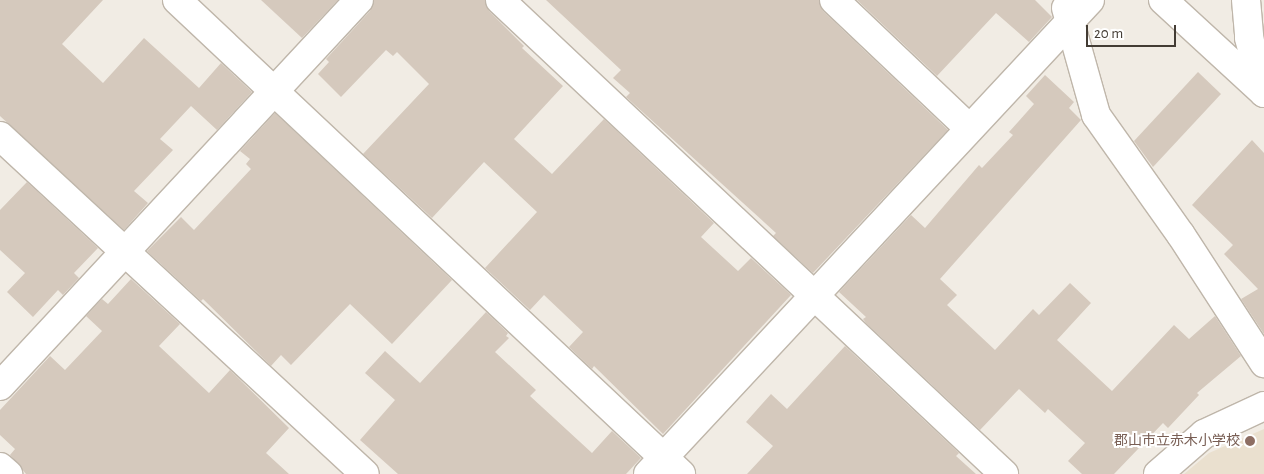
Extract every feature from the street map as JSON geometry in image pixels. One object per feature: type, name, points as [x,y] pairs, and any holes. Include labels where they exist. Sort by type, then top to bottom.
[{"type":"street","points":[[177,0],[274,91],[664,469],[815,296],[969,128],[1066,11],[1090,0]]},
{"type":"street","points":[[0,386],[359,0]]},
{"type":"street","points":[[500,0],[1004,474]]},
{"type":"street","points":[[834,0],[969,128]]},
{"type":"street","points":[[1162,0],[1264,93]]},
{"type":"street","points":[[1246,0],[1249,38],[1264,93]]},
{"type":"street","points":[[1066,11],[1096,115],[1181,235],[1264,363]]},
{"type":"street","points":[[0,136],[124,254],[365,474]]},
{"type":"street","points":[[1158,474],[1204,434],[1264,406]]},
{"type":"street","points":[[0,467],[8,474]]},
{"type":"shaded area","name":"郡山市立赤木小学校","points":[[1264,429],[1264,474],[1184,474],[1209,453]]},
{"type":"building","points":[[0,0],[103,0],[62,44],[103,83],[144,38],[199,88],[221,63],[252,92],[217,130],[191,106],[160,139],[173,150],[134,191],[148,203],[124,230],[0,116]]},
{"type":"building","points":[[261,0],[338,0],[302,38]]},
{"type":"building","points":[[374,0],[485,0],[489,11],[524,46],[522,48],[563,86],[514,139],[552,174],[604,119],[714,223],[701,237],[738,271],[751,258],[791,295],[663,434],[594,366],[592,369],[569,347],[583,332],[544,295],[530,310],[485,268],[537,212],[484,162],[432,218],[363,154],[429,84],[397,52],[393,56],[386,50],[341,97],[318,74],[329,62],[326,59],[370,11]]},
{"type":"building","points":[[546,0],[819,0],[823,11],[948,130],[813,273],[773,236],[776,233],[626,97],[630,93],[613,78],[621,70]]},
{"type":"building","points":[[857,0],[1035,0],[1052,17],[1029,42],[996,13],[937,76]]},
{"type":"building","points":[[1198,72],[1221,94],[1153,167],[1134,141]]},
{"type":"building","points":[[1045,75],[1074,102],[1069,108],[1081,120],[940,279],[957,295],[947,305],[995,350],[1033,309],[1039,315],[1070,283],[1091,303],[1057,340],[1112,391],[1174,325],[1189,339],[1215,316],[1241,356],[1197,393],[1199,395],[1168,428],[1163,423],[1114,474],[1082,474],[1068,461],[1085,443],[1048,409],[1045,413],[1019,389],[980,430],[866,323],[863,319],[866,317],[839,292],[911,215],[925,228],[979,165],[982,168],[1013,135],[1009,132],[1034,104],[1026,96]]},
{"type":"building","points":[[275,113],[452,280],[392,344],[350,304],[291,365],[281,355],[271,366],[203,299],[201,301],[147,251],[181,217],[194,230],[251,169],[246,164],[250,159],[240,151]]},
{"type":"building","points":[[1252,140],[1264,153],[1264,334],[1241,299],[1258,289],[1224,254],[1233,245],[1192,205]]},
{"type":"building","points":[[27,182],[98,248],[74,273],[79,278],[63,295],[58,290],[33,317],[7,292],[25,273],[0,250],[0,210]]},
{"type":"building","points":[[131,279],[180,324],[159,346],[209,393],[230,370],[289,428],[266,453],[289,474],[26,474],[10,455],[15,449],[0,435],[0,410],[50,356],[65,370],[102,331],[86,316],[102,299],[108,304]]},
{"type":"building","points":[[486,312],[508,333],[506,336],[509,338],[495,352],[536,390],[530,396],[592,453],[612,431],[641,458],[626,474],[398,474],[360,440],[395,400],[365,373],[385,351],[420,383]]},
{"type":"building","points":[[845,346],[959,453],[956,456],[976,474],[747,474],[773,446],[746,422],[771,394],[787,409]]},
{"type":"place","name":"郡山市立赤木小学校","points":[[1250,441]]}]
